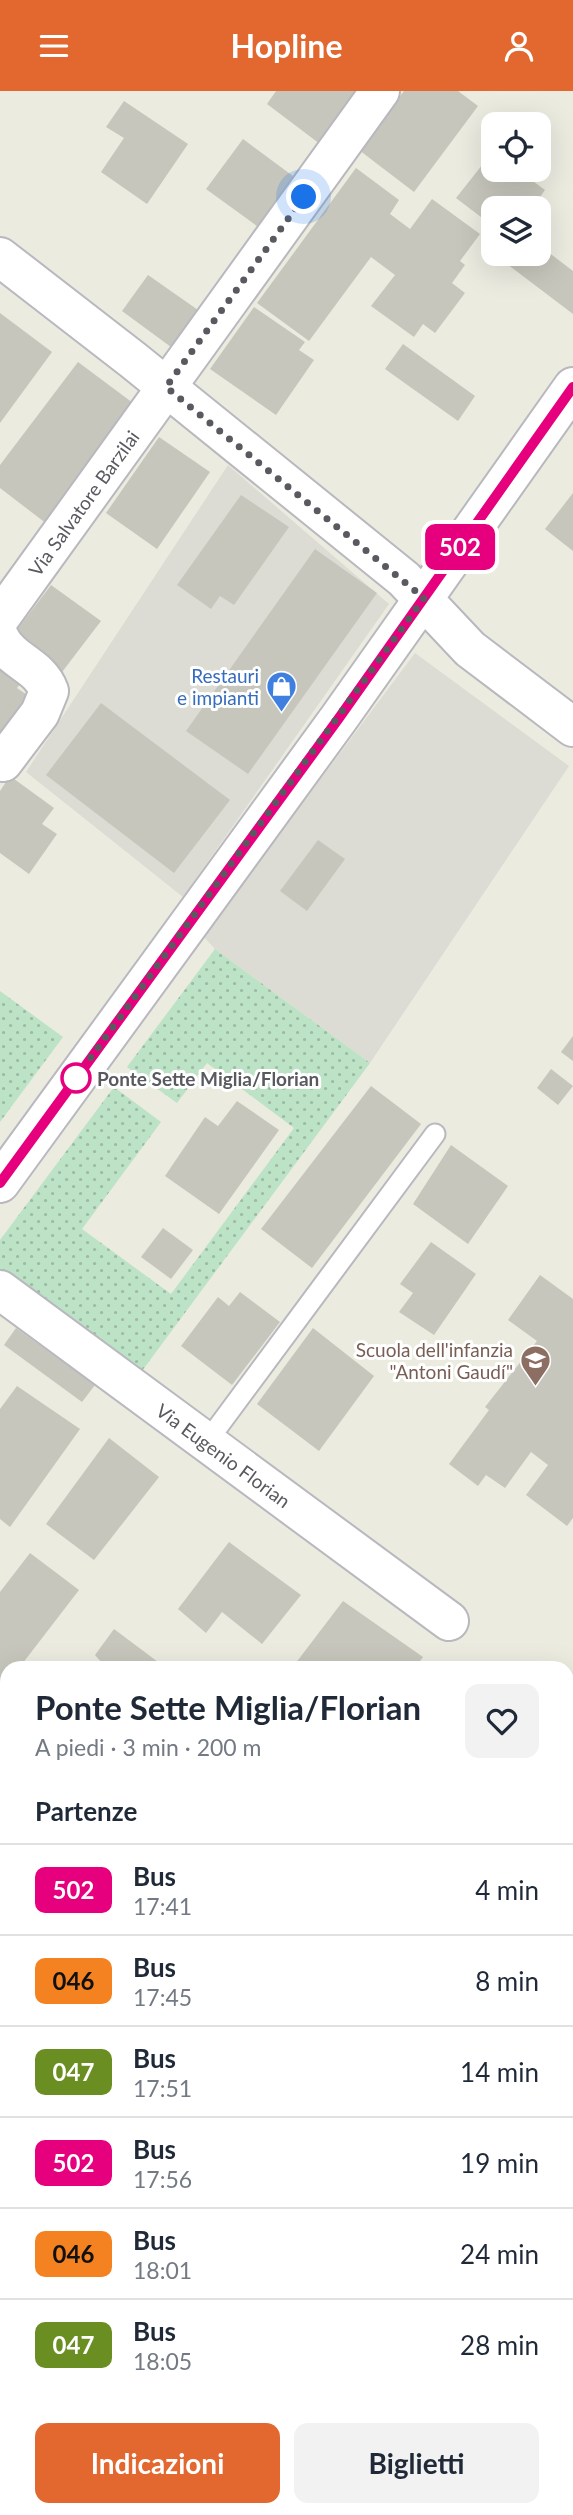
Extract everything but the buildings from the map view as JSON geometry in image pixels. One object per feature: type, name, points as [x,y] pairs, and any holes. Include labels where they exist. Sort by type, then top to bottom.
[{"type":"street","name":"Via Salvatore Barzilai","points":[[0,618],[380,91]]},
{"type":"street","points":[[0,257],[166,387],[424,598],[470,649],[573,727]]},
{"type":"street","points":[[0,1183],[424,598],[573,387]]},
{"type":"street","points":[[0,638],[13,653],[36,670],[48,691],[40,713],[3,762]]},
{"type":"street","name":"Via Eugenio Florian","points":[[0,1290],[449,1621]]},
{"type":"lane","points":[[206,1443],[435,1134]]},
{"type":"shaded area","points":[[228,465],[389,604],[183,897],[26,772]]},
{"type":"shaded area","points":[[415,653],[569,766],[370,1063],[215,949],[203,936]]},
{"type":"green space","points":[[215,949],[370,1063],[136,1379],[0,1278],[0,1240],[114,1087],[161,1122],[82,1229],[171,1294],[294,1128],[207,1063],[177,1103],[127,1067]]},
{"type":"green space","points":[[0,991],[63,1037],[0,1122]]},
{"type":"bus line","name":"502","points":[[0,1183],[339,718],[573,387]]},
{"type":"place","name":"Restauri e impianti","points":[[282,713]]},
{"type":"place","name":"Ponte Sette Miglia/Florian","points":[[76,1078]]},
{"type":"place","name":"Scuola dell'infanzia \"Antoni Gaudí\"","points":[[536,1387]]},
{"type":"route","points":[[76,1078],[424,598],[166,387],[304,197]]}]
